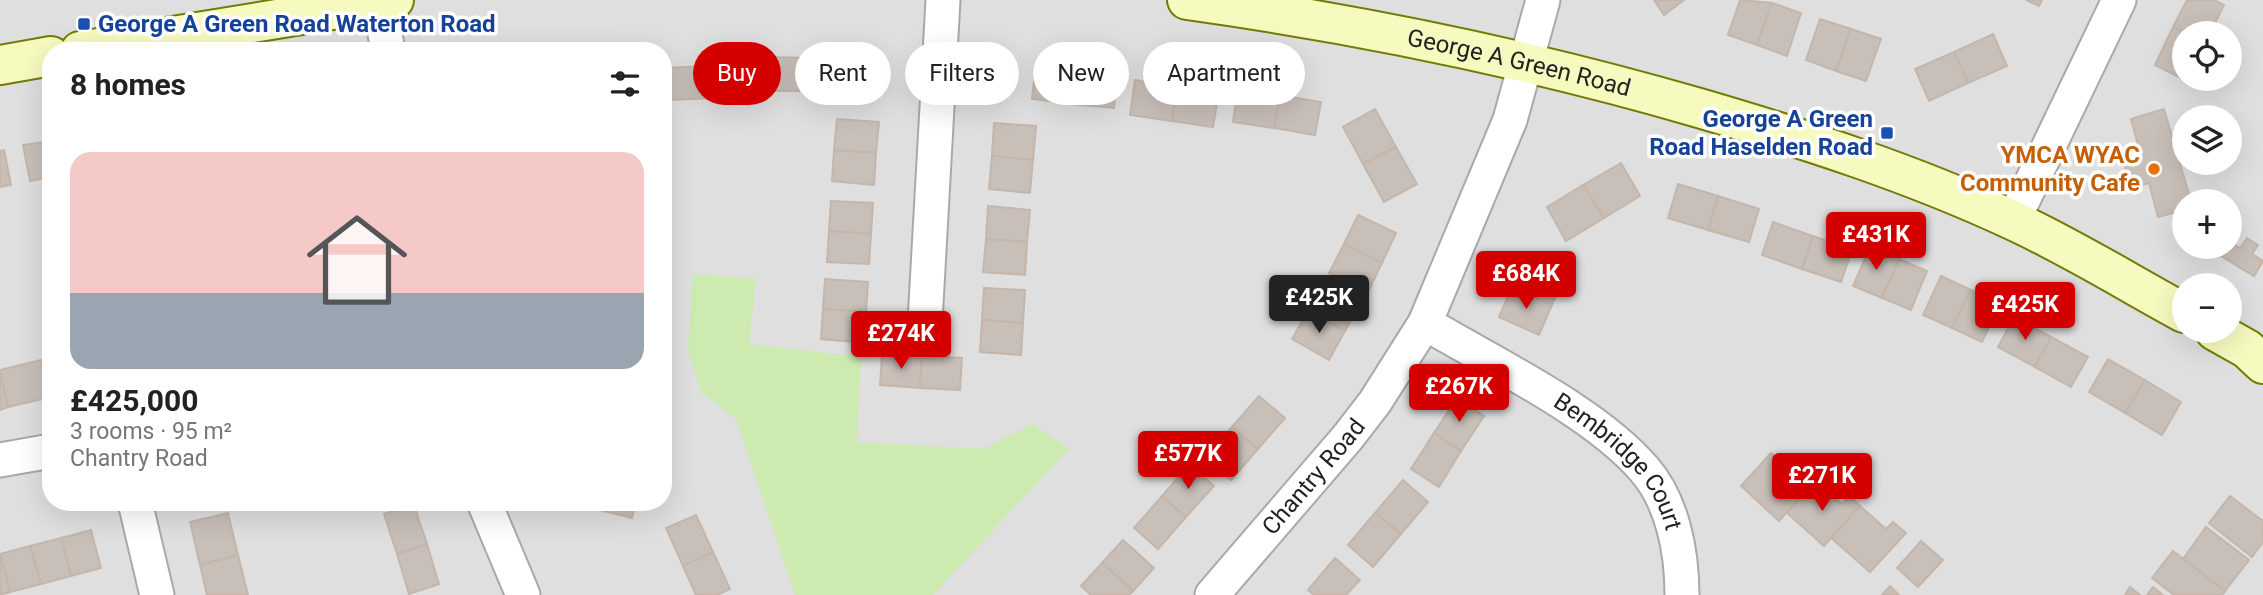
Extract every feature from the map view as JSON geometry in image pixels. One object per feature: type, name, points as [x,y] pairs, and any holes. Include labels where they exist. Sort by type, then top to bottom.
[{"type":"main road","points":[[134,42],[384,0]]},
{"type":"main road","name":"George A Green Road","points":[[1187,0],[1367,27],[1524,61],[1801,138],[1909,176],[2014,220],[2172,306]]},
{"type":"main road","points":[[3,57],[42,56]]},
{"type":"street","points":[[384,0],[387,42]]},
{"type":"street","points":[[925,322],[943,0]]},
{"type":"street","name":"Chantry Road","points":[[1212,595],[1332,457],[1375,402],[1425,323],[1510,120],[1524,61],[1543,0]]},
{"type":"street","points":[[2014,220],[2119,0]]},
{"type":"street","name":"Bembridge Court","points":[[1425,323],[1609,434],[1646,470],[1671,517],[1682,566],[1682,595]]},
{"type":"street","points":[[0,460],[42,453]]},
{"type":"street","points":[[137,511],[158,595]]},
{"type":"street","points":[[488,511],[523,595]]},
{"type":"shaded area","points":[[0,0],[2263,0],[2263,595],[0,595]]},
{"type":"green space","points":[[693,274],[756,279],[749,344],[861,357],[857,442],[983,449],[1033,424],[1069,449],[933,595],[795,595],[736,419],[701,392],[688,351]]},
{"type":"building","points":[[1654,0],[1684,0],[1664,15]]},
{"type":"building","points":[[1740,0],[1772,3],[1757,45],[1728,35]]},
{"type":"building","points":[[2026,0],[2042,0],[2039,6]]},
{"type":"building","points":[[2187,0],[2214,0],[2224,5],[2216,21],[2176,21]]},
{"type":"building","points":[[1772,3],[1801,13],[1787,56],[1757,45]]},
{"type":"building","points":[[1820,19],[1851,29],[1836,71],[1806,60]]},
{"type":"building","points":[[1851,29],[1881,39],[1866,81],[1836,71]]},
{"type":"building","points":[[2172,29],[2172,74],[2155,65]]},
{"type":"building","points":[[1993,34],[2007,66],[1968,83],[1954,52]]},
{"type":"building","points":[[1954,52],[1968,83],[1929,101],[1915,69]]},
{"type":"building","points":[[781,57],[795,58],[795,91],[781,91]]},
{"type":"building","points":[[693,67],[693,99],[672,100],[672,68]]},
{"type":"building","points":[[1135,80],[1143,81],[1143,105],[1174,105],[1172,121],[1130,115]]},
{"type":"building","points":[[1305,99],[1321,102],[1315,135],[1274,128],[1278,105],[1305,105]]},
{"type":"building","points":[[1083,105],[1114,105],[1114,108]]},
{"type":"building","points":[[1174,105],[1217,105],[1213,127],[1172,121]]},
{"type":"building","points":[[1236,105],[1278,105],[1274,128],[1233,122]]},
{"type":"building","points":[[1375,109],[1396,147],[1363,164],[1343,127]]},
{"type":"building","name":"YMCA WYAC Community Cafe","points":[[2164,109],[2172,136],[2172,175],[2183,175],[2187,189],[2172,189],[2172,213],[2158,217],[2149,183],[2131,188],[2121,154],[2139,149],[2131,119]]},
{"type":"building","points":[[837,119],[879,122],[876,153],[834,150]]},
{"type":"building","points":[[994,123],[1036,126],[1033,160],[992,156]]},
{"type":"building","points":[[42,142],[42,179],[30,181],[23,145]]},
{"type":"building","points":[[1396,147],[1417,184],[1384,202],[1363,164]]},
{"type":"building","points":[[4,150],[11,185],[0,187],[0,151]]},
{"type":"building","points":[[834,150],[876,153],[874,185],[832,181]]},
{"type":"building","points":[[992,156],[1033,160],[1030,193],[989,189]]},
{"type":"building","points":[[1621,163],[1640,196],[1604,218],[1583,185]]},
{"type":"building","points":[[1678,184],[1718,196],[1708,230],[1668,218]]},
{"type":"building","points":[[1583,185],[1604,218],[1566,241],[1547,207]]},
{"type":"building","points":[[1718,196],[1759,209],[1749,242],[1708,230]]},
{"type":"building","points":[[831,201],[873,203],[871,234],[829,231]]},
{"type":"building","points":[[988,206],[1030,210],[1027,242],[986,239]]},
{"type":"building","points":[[1358,215],[1396,233],[1382,263],[1344,244]]},
{"type":"building","points":[[1773,222],[1813,236],[1802,269],[1762,255]]},
{"type":"building","points":[[829,231],[871,234],[869,264],[827,262]]},
{"type":"building","points":[[1813,236],[1852,250],[1841,282],[1802,269]]},
{"type":"building","points":[[2247,238],[2258,245],[2252,254],[2263,261],[2254,276],[2226,259],[2242,259],[2242,245]]},
{"type":"building","points":[[986,239],[1027,242],[1025,275],[983,272]]},
{"type":"building","points":[[1344,244],[1382,263],[1368,292],[1329,273]]},
{"type":"building","points":[[1870,247],[1899,259],[1882,298],[1853,286]]},
{"type":"building","points":[[1526,258],[1565,275],[1552,305],[1512,287]]},
{"type":"building","points":[[1899,259],[1927,271],[1911,310],[1882,298]]},
{"type":"building","points":[[1941,276],[1971,290],[1952,328],[1923,315]]},
{"type":"building","points":[[825,279],[868,282],[866,312],[823,309]]},
{"type":"building","points":[[1324,282],[1361,303],[1345,331],[1308,311]]},
{"type":"building","points":[[1512,287],[1552,305],[1539,335],[1499,317]]},
{"type":"building","points":[[984,288],[1025,290],[1023,323],[982,320]]},
{"type":"building","points":[[1971,290],[2000,303],[1982,342],[1952,328]]},
{"type":"building","points":[[823,309],[866,312],[864,343],[821,339]]},
{"type":"building","points":[[1308,311],[1345,331],[1329,360],[1292,339]]},
{"type":"building","points":[[2014,317],[2051,337],[2035,367],[1998,347]]},
{"type":"building","points":[[982,320],[1023,323],[1021,355],[980,352]]},
{"type":"building","points":[[2051,337],[2088,357],[2071,387],[2035,367]]},
{"type":"building","points":[[882,354],[922,356],[920,388],[880,385]]},
{"type":"building","points":[[922,356],[962,358],[960,390],[920,388]]},
{"type":"building","points":[[2108,359],[2145,380],[2125,413],[2089,392]]},
{"type":"building","points":[[41,360],[42,399],[8,407],[0,370]]},
{"type":"building","points":[[0,374],[8,407],[0,410]]},
{"type":"building","points":[[2145,380],[2181,402],[2162,435],[2125,413]]},
{"type":"building","points":[[1259,396],[1285,418],[1258,449],[1232,427]]},
{"type":"building","points":[[1457,398],[1484,416],[1461,451],[1434,433]]},
{"type":"building","points":[[1232,427],[1258,449],[1231,480],[1205,458]]},
{"type":"building","points":[[1434,433],[1461,451],[1439,487],[1411,469]]},
{"type":"building","points":[[1771,453],[1799,478],[1805,471],[1815,481],[1779,521],[1741,486]]},
{"type":"building","points":[[1190,464],[1214,486],[1186,517],[1162,496]]},
{"type":"building","points":[[1403,480],[1428,502],[1401,534],[1375,513]]},
{"type":"building","points":[[1815,481],[1842,504],[1849,496],[1860,506],[1824,546],[1787,513]]},
{"type":"building","points":[[1162,496],[1186,517],[1158,549],[1134,528]]},
{"type":"building","points":[[2230,496],[2263,521],[2263,542],[2252,557],[2209,523]]},
{"type":"building","points":[[1860,506],[1886,529],[1893,522],[1906,533],[1870,572],[1831,538]]},
{"type":"building","points":[[416,511],[427,544],[397,554],[384,514]]},
{"type":"building","points":[[604,511],[634,511],[632,518]]},
{"type":"building","points":[[228,513],[238,555],[200,565],[190,522]]},
{"type":"building","points":[[1375,513],[1401,534],[1373,567],[1348,545]]},
{"type":"building","points":[[696,515],[713,552],[683,566],[666,528]]},
{"type":"building","points":[[2206,527],[2249,560],[2225,591],[2183,559]]},
{"type":"building","points":[[91,530],[101,568],[71,576],[61,538]]},
{"type":"building","points":[[61,538],[71,576],[41,584],[30,546]]},
{"type":"building","points":[[1123,540],[1154,568],[1133,591],[1102,563]]},
{"type":"building","points":[[1921,541],[1943,560],[1918,587],[1897,568]]},
{"type":"building","points":[[427,544],[439,584],[409,594],[397,554]]},
{"type":"building","points":[[30,546],[41,584],[10,592],[0,554]]},
{"type":"building","points":[[2173,551],[2225,591],[2222,595],[2174,595],[2152,578]]},
{"type":"building","points":[[713,552],[730,589],[717,595],[696,595],[683,566]]},
{"type":"building","points":[[0,554],[10,592],[0,595]]},
{"type":"building","points":[[238,555],[248,595],[207,595],[200,565]]},
{"type":"building","points":[[1335,558],[1360,580],[1346,595],[1314,595],[1308,590]]},
{"type":"building","points":[[1102,563],[1133,591],[1129,595],[1091,595],[1081,586]]},
{"type":"building","points":[[1890,586],[1899,595],[1882,595]]},
{"type":"building","points":[[2130,587],[2140,595],[2125,595]]},
{"type":"building","points":[[2153,587],[2163,595],[2147,595]]},
{"type":"place","name":"George A Green Road Waterton Road","points":[[84,24]]},
{"type":"place","name":"George A Green Road Haselden Road","points":[[1887,133]]},
{"type":"place","name":"YMCA WYAC Community Cafe","points":[[2154,169]]}]
